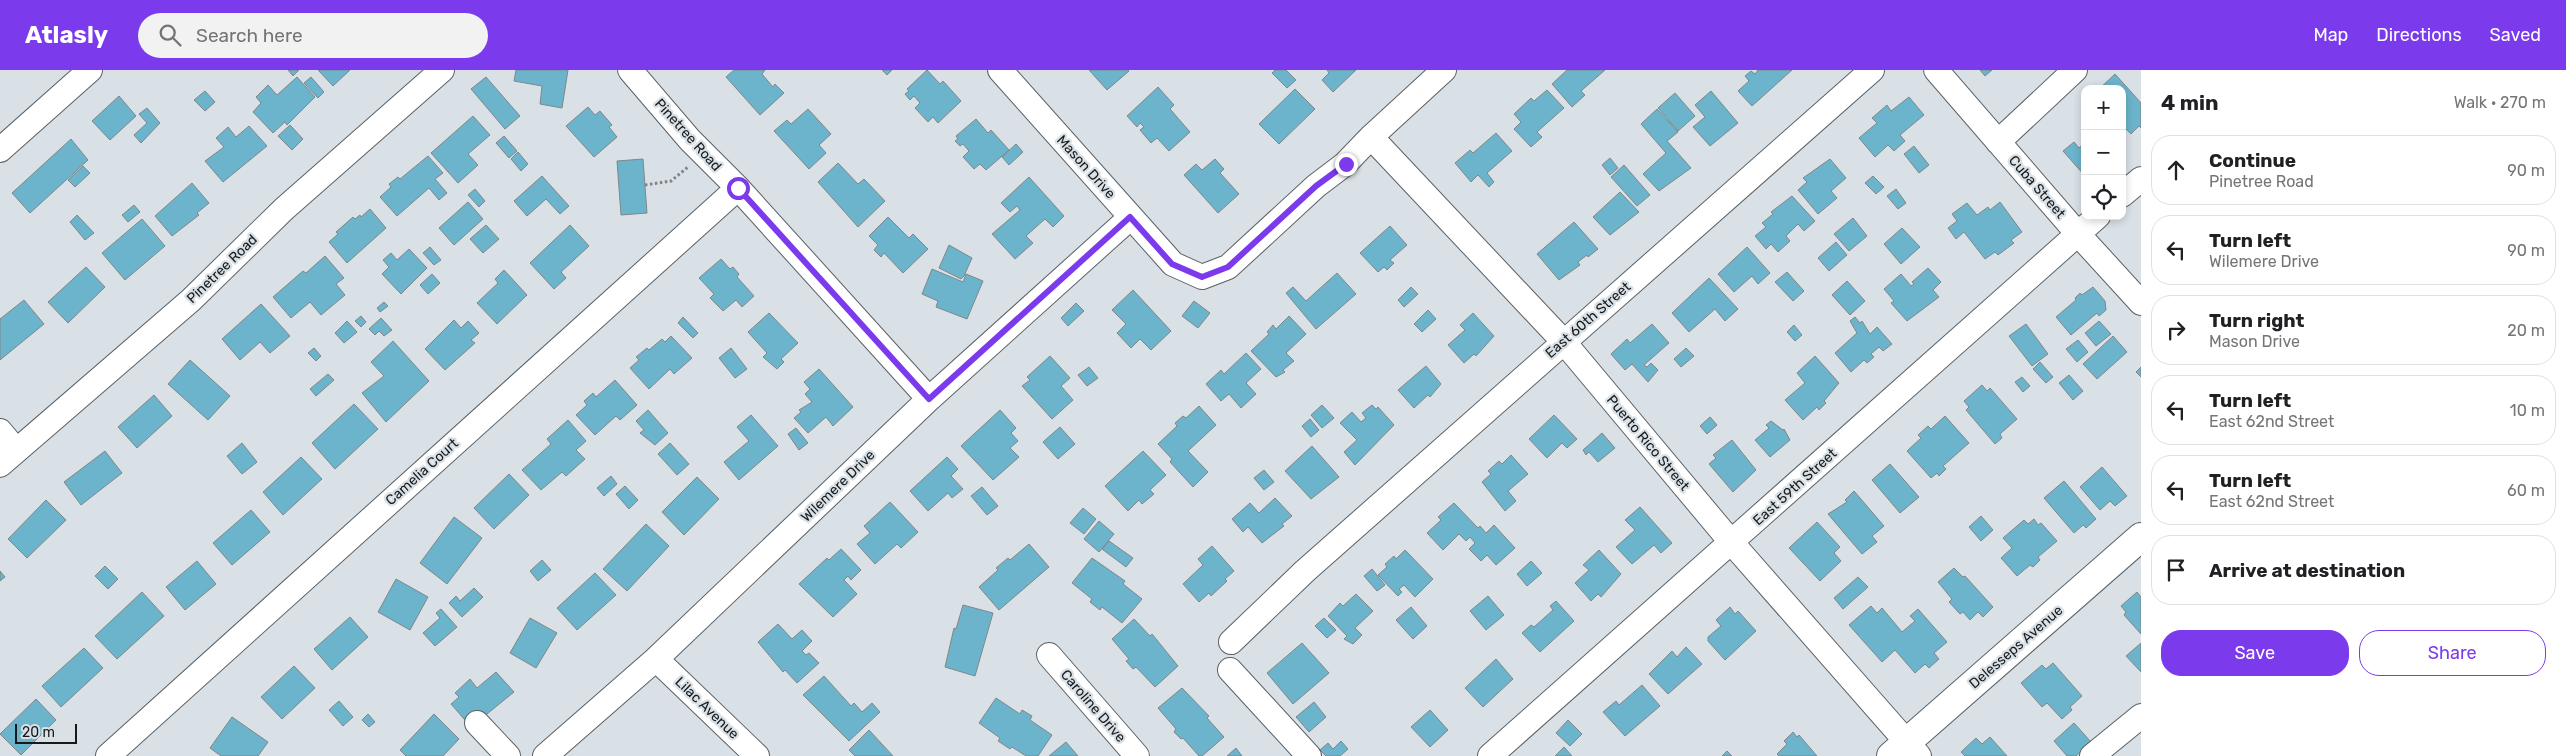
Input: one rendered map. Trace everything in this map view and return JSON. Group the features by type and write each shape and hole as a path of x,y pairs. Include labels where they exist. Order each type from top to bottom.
{"main road":[{"name":"Delesseps Avenue","path":"1905,752 2141,537"}],"street":[{"path":"0,150 90,70"},
{"name":"Pinetree Road","path":"8,457 191,300 284,209 442,70"},
{"name":"Pinetree Road","path":"630,70 704,154 738,188 929,399"},
{"name":"Mason Drive","path":"1001,70 1172,264 1202,277 1228,267 1316,186 1346,164 1370,137"},
{"path":"1370,137 1444,70"},
{"name":"East 60th Street","path":"1231,642 1305,571 1563,341 1872,70"},
{"name":"Cuba Street","path":"1936,70 2078,234 2141,303"},
{"path":"1998,142 2075,70"},
{"name":"Puerto Rico Street","path":"1370,137 1563,341 1905,752"},
{"path":"2126,191 2141,178"},
{"name":"Camelia Court","path":"108,756 738,188"},
{"name":"Wilemere Drive","path":"545,756 656,659 929,399 1130,217"},
{"name":"East 59th Street","path":"1490,756 2094,220"},
{"path":"0,431 8,457"},
{"name":"Caroline Drive","path":"1049,655 1137,756"},
{"name":"Lilac Avenue","path":"656,659 757,756"},
{"path":"1230,670 1309,756"},
{"path":"2092,756 2141,716"},
{"path":"476,723 508,756"}],"path":[{"path":"645,185 671,181 704,154"}],"building":[{"path":"288,70 299,70 293,76"},
{"path":"318,70 350,70 333,86"},
{"path":"516,70 568,70 562,108 540,104 542,86 514,81"},
{"path":"734,70 765,70 762,74 773,87 775,84 784,93 760,115 726,77"},
{"path":"882,70 892,70 887,75"},
{"path":"927,70 940,84 943,81 961,101 938,123 933,117 928,122 915,108 920,103 914,96 910,100 905,94 909,91 907,89"},
{"path":"1089,70 1128,70 1129,71 1107,90"},
{"path":"1275,70 1286,70 1296,80 1287,88 1272,73"},
{"path":"1327,70 1356,70 1333,92 1322,80 1329,73"},
{"path":"1567,70 1605,70 1581,91 1585,95 1572,107 1552,84"},
{"path":"1758,70 1792,70 1752,106 1738,91 1749,81 1745,76 1751,71 1755,74"},
{"path":"1980,70 1992,70 1985,76"},
{"path":"2115,74 2125,85 2103,85"},
{"path":"297,77 315,97 287,125 285,122 273,133 253,112 261,103 256,97 268,85 277,95"},
{"path":"311,77 324,92 318,98 304,83"},
{"path":"486,77 520,116 505,129 471,89"},
{"path":"2126,86 2141,103 2141,128 2139,126 2131,134 2126,129"},
{"path":"1158,87 1174,105 1170,109 1190,132 1169,151 1157,138 1151,143 1140,130 1144,127 1140,123 1137,127 1127,116"},
{"path":"1295,89 1315,109 1279,144 1259,124"},
{"path":"1547,90 1564,108 1537,132 1542,137 1531,147 1514,129 1521,122 1514,114 1531,98 1534,101"},
{"path":"205,91 215,102 205,111 194,100"},
{"path":"1711,91 1738,123 1710,146 1693,127 1705,117 1695,105"},
{"path":"1675,93 1695,116 1678,131 1658,108"},
{"path":"119,96 136,116 110,140 92,121"},
{"path":"1909,97 1924,115 1900,135 1905,141 1894,151 1888,145 1875,157 1859,138 1877,123 1872,118 1887,105 1891,111"},
{"path":"588,107 595,115 600,111 612,125 609,127 617,137 594,157 566,126"},
{"path":"147,108 160,123 141,143 134,135 147,123 139,114"},
{"path":"808,109 831,134 819,145 826,153 809,169 774,131 787,120 791,124"},
{"path":"1657,109 1678,132 1667,141 1691,168 1659,191 1643,174 1666,153 1641,124"},
{"path":"473,116 490,135 468,154 478,165 458,183 431,153"},
{"path":"976,119 988,133 991,130 1009,150 986,170 980,164 974,169 963,157 969,151 963,144 960,146 955,141 958,139 956,136"},
{"path":"290,125 303,139 292,150 278,136"},
{"path":"249,126 267,146 223,182 205,161 224,147 216,138 228,127 236,137"},
{"path":"1496,133 1512,151 1487,173 1494,182 1489,187 1478,175 1471,182 1455,163 1470,150 1473,153"},
{"path":"504,136 517,151 509,158 496,143"},
{"path":"71,139 88,160 30,213 12,193"},
{"path":"2074,142 2079,148 2081,146 2081,171 2063,151"},
{"path":"1016,144 1023,152 1009,165 1002,157"},
{"path":"1914,146 1929,165 1919,173 1904,154"},
{"path":"518,152 528,164 521,171 511,159"},
{"path":"428,156 443,173 435,179 447,193 439,200 429,188 397,216 380,197 391,187 389,184 398,177 400,179"},
{"path":"1610,158 1618,168 1610,175 1602,165"},
{"path":"643,159 647,213 621,215 617,161"},
{"path":"1215,159 1224,169 1220,173 1239,194 1218,213 1184,175 1196,164 1202,170"},
{"path":"1830,159 1846,178 1831,191 1837,198 1818,214 1798,190 1807,182 1803,178"},
{"path":"838,163 858,184 864,179 885,201 858,227 818,182"},
{"path":"1624,165 1650,195 1637,206 1611,177"},
{"path":"83,166 90,173 75,187 68,180"},
{"path":"542,176 569,206 560,214 546,199 527,216 514,201"},
{"path":"1873,176 1884,187 1876,194 1865,183"},
{"path":"1029,177 1064,216 1053,227 1045,219 1026,236 1033,243 1015,259 992,234 1020,210 1017,206 1010,212 1001,203"},
{"path":"192,183 209,203 197,213 199,215 172,236 155,216"},
{"path":"475,189 485,201 479,207 468,195"},
{"path":"1896,189 1906,203 1898,209 1887,196"},
{"path":"1620,192 1639,212 1610,235 1593,217"},
{"path":"1792,196 1815,221 1804,231 1798,224 1786,236 1790,241 1778,252 1771,244 1766,249 1755,236 1766,227 1762,223 1773,214 1771,212"},
{"path":"468,202 483,219 454,245 439,228"},
{"path":"2000,202 2022,232 2011,240 2014,243 1998,255 1995,252 1985,259 1964,232 1956,239 1948,228 1957,221 1952,214 1967,203 1977,215 1988,207 1990,210"},
{"path":"134,205 140,212 128,222 122,215"},
{"path":"370,209 386,228 347,263 329,242 338,234 336,232 353,217 355,219 360,215 361,217"},
{"path":"77,215 94,233 85,240 70,222"},
{"path":"888,217 909,238 913,234 928,249 903,273 884,253 881,257 874,250 878,245 869,236"},
{"path":"1853,218 1867,236 1849,251 1834,234"},
{"path":"142,219 165,246 125,280 102,253"},
{"path":"1574,222 1598,249 1578,262 1580,265 1559,280 1537,254"},
{"path":"486,225 499,239 483,253 470,239"},
{"path":"570,225 589,246 561,272 566,278 554,289 530,263"},
{"path":"1390,226 1407,245 1390,260 1394,263 1387,270 1384,267 1378,272 1360,253"},
{"path":"1902,228 1920,247 1901,264 1884,244"},
{"path":"1836,242 1847,255 1829,271 1818,258"},
{"path":"949,245 972,258 961,279 939,268"},
{"path":"430,247 441,260 434,265 423,253"},
{"path":"1747,247 1770,273 1758,284 1752,276 1734,292 1718,274"},
{"path":"409,249 427,268 401,294 382,274 389,267 383,260 391,253 397,260"},
{"path":"325,256 344,278 336,284 345,295 321,315 310,302 291,318 273,297 303,271 306,273"},
{"path":"721,259 730,269 733,267 739,274 737,277 754,296 742,307 736,300 723,311 710,298 714,294 699,278"},
{"path":"86,267 105,287 68,323 48,302"},
{"path":"1928,268 1941,282 1933,290 1939,297 1907,321 1891,303 1894,301 1884,289 1901,274 1911,286 1914,284 1912,282"},
{"path":"932,269 963,282 966,274 983,281 967,319 936,307 938,301 922,294"},
{"path":"504,270 527,295 497,324 477,303 498,283 495,279"},
{"path":"1787,272 1804,291 1793,301 1775,282"},
{"path":"1337,273 1356,294 1316,329 1286,293 1293,287 1306,301"},
{"path":"432,274 440,283 428,294 420,285"},
{"path":"1709,278 1738,309 1725,321 1715,309 1689,332 1672,313"},
{"path":"1847,281 1865,301 1850,315 1832,295"},
{"path":"1411,287 1418,294 1404,307 1398,300"},
{"path":"2093,287 2105,301 2106,310 2099,316 2097,313 2071,335 2056,317 2076,300 2075,298 2080,293 2082,295"},
{"path":"1133,290 1171,331 1151,350 1140,339 1131,348 1117,333 1126,324 1112,310"},
{"path":"24,300 44,324 0,360 0,319"},
{"path":"1194,301 1210,313 1198,328 1182,316"},
{"path":"384,302 388,306 380,312 377,308"},
{"path":"1076,303 1084,311 1068,326 1061,318"},
{"path":"261,304 290,336 270,353 260,342 240,360 222,339"},
{"path":"1428,310 1436,319 1422,332 1414,324"},
{"path":"769,313 798,343 781,359 784,362 777,369 763,357 767,353 748,332"},
{"path":"1473,313 1494,336 1476,356 1474,354 1464,363 1448,345 1465,330 1460,325"},
{"path":"361,316 366,322 361,327 355,321"},
{"path":"1289,316 1306,334 1286,353 1294,361 1283,370 1285,372 1276,377 1251,351 1269,334 1267,332 1273,325 1276,329"},
{"path":"683,317 698,333 693,338 678,323"},
{"path":"1855,317 1860,323 1862,321 1870,334 1877,327 1892,344 1883,351 1879,347 1871,354 1874,357 1867,363 1864,360 1851,372 1835,353 1857,333 1850,321"},
{"path":"381,318 392,330 384,336 379,331 375,335 369,329"},
{"path":"454,320 461,328 468,321 479,333 471,340 475,343 445,370 425,349"},
{"path":"347,321 357,332 344,343 335,333"},
{"path":"2099,321 2111,334 2096,346 2085,333"},
{"path":"1652,324 1669,343 1644,365 1647,367 1651,363 1658,370 1648,382 1632,364 1625,370 1611,354 1627,339 1630,343"},
{"path":"2026,324 2048,354 2032,366 2009,336"},
{"path":"1794,325 1802,335 1795,341 1787,332"},
{"path":"671,336 692,358 674,374 670,369 649,389 630,368 639,360 636,357 647,348 649,350 662,339 665,342"},
{"path":"2113,336 2127,352 2097,379 2083,364"},
{"path":"2078,340 2088,352 2077,362 2066,349"},
{"path":"393,341 429,381 386,422 362,393 384,376 371,362"},
{"path":"314,348 321,356 316,361 308,353"},
{"path":"731,348 747,369 735,378 719,358"},
{"path":"1686,348 1694,356 1681,367 1674,359"},
{"path":"1246,353 1261,369 1246,383 1256,394 1241,408 1229,394 1221,401 1206,384 1221,370 1224,374"},
{"path":"1050,356 1070,378 1061,386 1073,400 1052,419 1022,386 1030,380 1027,377"},
{"path":"1815,356 1839,383 1824,401 1826,403 1819,410 1817,407 1803,420 1785,400 1805,383 1797,373"},
{"path":"190,360 230,396 208,420 168,384"},
{"path":"2040,362 2053,377 2046,383 2033,369"},
{"path":"1426,366 1441,384 1430,397 1428,395 1414,408 1398,390"},
{"path":"1089,367 1098,378 1087,386 1078,375"},
{"path":"2141,367 2141,377 2136,372"},
{"path":"819,369 853,407 833,426 826,417 808,433 794,418 801,412 799,410 812,402 805,394 810,389 804,382"},
{"path":"328,374 334,380 316,396 310,389"},
{"path":"2069,375 2083,391 2073,400 2059,383"},
{"path":"2022,377 2030,386 2023,392 2015,382"},
{"path":"615,380 637,405 620,420 616,416 595,435 576,415 587,405 584,401 593,393 596,397"},
{"path":"1982,385 1987,391 1990,388 2017,419 2000,434 2002,438 1995,444 1966,410 1969,407 1964,401"},
{"path":"154,395 172,416 137,448 118,427"},
{"path":"354,404 378,429 335,469 312,443"},
{"path":"1322,405 1334,418 1322,428 1311,415"},
{"path":"1372,405 1376,409 1378,407 1394,425 1355,465 1344,452 1357,440 1340,423 1352,412 1361,422 1366,418 1362,413"},
{"path":"1199,406 1216,425 1188,451 1208,472 1193,487 1170,462 1172,459 1158,444 1177,426 1175,423 1183,416 1186,418"},
{"path":"648,410 668,433 655,445 640,433 644,430 636,421"},
{"path":"1000,410 1016,428 1011,433 1018,441 1010,448 1019,457 993,480 961,446"},
{"path":"751,415 778,446 739,480 724,462 749,441 737,427"},
{"path":"1554,415 1577,439 1567,448 1562,443 1547,458 1529,439"},
{"path":"1945,416 1969,443 1943,466 1946,469 1939,476 1937,473 1931,478 1907,451 1921,438 1918,435 1928,426 1931,429"},
{"path":"1710,417 1717,425 1707,434 1700,426"},
{"path":"1310,419 1319,430 1311,437 1302,426"},
{"path":"568,420 586,441 576,450 585,459 566,476 562,472 541,490 522,470 551,444 547,439"},
{"path":"1771,421 1784,429 1790,440 1770,457 1755,440 1769,428 1766,425"},
{"path":"1060,427 1075,444 1058,459 1043,442"},
{"path":"796,428 808,443 799,450 788,434"},
{"path":"1602,433 1615,448 1598,462 1589,452 1586,455 1583,450"},
{"path":"1732,440 1756,470 1733,492 1709,464 1716,458 1713,455"},
{"path":"242,443 257,462 242,474 227,456"},
{"path":"670,443 689,464 677,475 658,454"},
{"path":"1312,446 1339,477 1311,499 1285,471"},
{"path":"105,451 122,473 81,505 64,482"},
{"path":"1143,451 1166,475 1150,490 1154,494 1142,504 1139,500 1128,511 1105,486"},
{"path":"1511,455 1528,474 1508,491 1516,501 1505,511 1482,482 1491,474 1488,471 1499,461 1502,464"},
{"path":"301,457 322,479 283,515 263,492"},
{"path":"947,457 958,469 951,476 963,489 952,498 948,493 928,511 910,491"},
{"path":"1890,464 1919,497 1900,513 1872,480"},
{"path":"2102,467 2127,496 2115,506 2110,501 2100,510 2080,487"},
{"path":"1264,470 1274,482 1264,490 1254,478"},
{"path":"509,474 529,495 494,529 474,508"},
{"path":"611,476 617,484 604,496 597,488"},
{"path":"697,477 719,499 684,535 662,512"},
{"path":"2064,481 2096,519 2086,528 2083,525 2074,533 2044,498"},
{"path":"625,486 638,500 629,509 616,494"},
{"path":"982,487 998,506 987,515 971,496"},
{"path":"1854,491 1884,526 1872,536 1877,542 1862,554 1828,514 1847,502 1845,500"},
{"path":"1275,498 1292,516 1282,524 1284,526 1262,543 1248,527 1243,532 1232,519 1250,503 1259,513"},
{"path":"46,500 66,520 27,558 8,539"},
{"path":"890,502 918,532 901,548 897,544 875,564 857,544 870,533 864,526"},
{"path":"1454,503 1478,528 1480,526 1486,533 1494,525 1515,548 1496,565 1487,555 1481,561 1469,549 1475,543 1470,537 1466,541 1459,534 1443,550 1427,533 1441,520 1438,517"},
{"path":"1640,507 1672,543 1661,553 1654,545 1632,564 1616,547 1635,530 1625,520"},
{"path":"1083,508 1096,519 1084,534 1070,523"},
{"path":"251,510 270,532 232,565 213,543"},
{"path":"1981,516 1993,530 1981,541 1969,527"},
{"path":"454,517 482,538 447,584 420,563"},
{"path":"2034,519 2038,525 2041,523 2057,541 2038,557 2040,560 2033,567 2030,565 2017,576 2001,558 2012,548 2003,538 2024,520 2028,524"},
{"path":"1099,521 1114,534 1099,552 1084,539"},
{"path":"1817,522 1840,547 1834,553 1841,561 1820,581 1789,548"},
{"path":"646,524 669,546 627,591 603,569"},
{"path":"1109,541 1133,558 1126,567 1102,549"},
{"path":"1029,544 1049,567 999,610 979,587 998,570 996,568 1008,558 1010,560"},
{"path":"1212,546 1234,571 1225,579 1227,581 1211,596 1209,593 1199,602 1183,584 1203,565 1198,559"},
{"path":"841,549 861,570 851,580 848,576 844,580 857,594 833,617 799,584 827,558 829,560"},
{"path":"1405,550 1433,579 1415,597 1404,585 1399,589 1402,592 1398,596 1378,575 1387,567 1385,564 1394,556 1396,559"},
{"path":"1599,550 1621,574 1601,597 1598,594 1591,601 1575,583 1589,570 1583,565"},
{"path":"1092,558 1125,581 1123,584 1142,599 1122,623 1102,607 1100,610 1090,602 1092,599 1072,583"},
{"path":"542,560 551,570 538,581 530,571"},
{"path":"197,561 216,584 185,610 166,587"},
{"path":"1531,561 1542,573 1527,586 1517,574"},
{"path":"105,566 118,579 108,589 95,576"},
{"path":"1954,568 1963,577 1965,576 1993,607 1983,617 1978,612 1970,620 1963,612 1960,614 1949,602 1952,599 1938,582"},
{"path":"1372,569 1385,585 1377,591 1364,576"},
{"path":"0,571 5,577 0,581"},
{"path":"595,573 616,595 577,630 557,608"},
{"path":"1858,577 1868,587 1843,609 1834,598"},
{"path":"396,579 428,597 410,630 378,612"},
{"path":"474,588 483,597 462,617 449,603 456,596 460,601"},
{"path":"142,592 164,616 117,659 95,636"},
{"path":"2137,592 2141,597 2141,634 2124,615 2126,612 2121,606"},
{"path":"1356,594 1373,611 1355,628 1362,635 1353,644 1344,639 1347,636 1328,616 1340,603 1343,606"},
{"path":"1488,596 1504,615 1486,630 1470,611"},
{"path":"1556,601 1574,621 1540,652 1522,633 1531,625 1534,627 1553,610 1550,606"},
{"path":"963,605 993,613 975,676 945,667 954,628 956,629"},
{"path":"1871,606 1877,613 1882,608 1902,632 1915,621 1910,616 1918,609 1947,642 1934,653 1939,659 1929,668 1925,664 1915,673 1895,650 1882,662 1849,625"},
{"path":"1411,607 1427,626 1413,639 1396,620"},
{"path":"1730,607 1735,614 1738,611 1756,631 1725,660 1708,641 1708,637 1721,626 1716,620"},
{"path":"441,609 457,627 435,646 423,633 440,618 436,613"},
{"path":"350,617 368,637 332,670 314,649"},
{"path":"530,618 557,633 536,668 510,653"},
{"path":"1324,618 1336,630 1327,638 1315,626"},
{"path":"1134,619 1150,636 1152,634 1178,666 1155,687 1136,667 1133,669 1126,661 1129,659 1112,639"},
{"path":"778,624 792,639 802,630 812,641 802,651 806,655 809,653 819,663 797,683 785,670 783,672 758,642"},
{"path":"1302,643 1329,673 1293,704 1267,673"},
{"path":"2141,643 2141,672 2126,656"},
{"path":"1686,647 1702,664 1668,694 1649,674 1672,651 1677,657"},
{"path":"84,648 103,668 61,707 42,686"},
{"path":"1496,659 1513,679 1483,707 1465,688"},
{"path":"2053,663 2082,696 2070,707 2072,710 2062,719 2047,703 2042,707 2021,683 2042,665 2046,669"},
{"path":"294,666 315,688 282,719 261,697"},
{"path":"496,672 514,692 471,727 451,704 459,697 455,693 470,679 477,688"},
{"path":"824,676 851,706 854,703 862,712 872,703 880,712 849,741 803,695"},
{"path":"1642,685 1660,706 1625,736 1603,712 1616,701 1619,705"},
{"path":"1182,688 1209,716 1207,718 1224,737 1202,756 1199,756 1183,738 1181,739 1174,732 1176,729 1158,708"},
{"path":"996,698 1020,714 1022,710 1032,716 1030,720 1052,735 1038,756 1026,756 1012,747 1010,749 998,741 1000,738 979,723"},
{"path":"36,699 56,720 21,755 0,734"},
{"path":"339,701 353,717 343,726 329,710"},
{"path":"1314,702 1326,717 1309,732 1296,717"},
{"path":"1430,710 1448,730 1430,747 1411,727"},
{"path":"368,714 375,722 369,727 362,720"},
{"path":"434,714 459,739 443,756 406,756 400,750"},
{"path":"232,717 268,742 258,756 221,756 210,748"},
{"path":"1568,720 1582,734 1570,746 1556,733"},
{"path":"2074,723 2091,742 2076,756 2067,756 2054,741"},
{"path":"869,730 893,756 855,756 849,750"},
{"path":"1793,732 1797,737 1799,735 1817,756 1779,756 1777,754 1787,744 1784,741"},
{"path":"1990,737 2007,756 1965,756 1961,752 1976,738 1982,744"},
{"path":"1341,741 1348,749 1340,756 1326,756 1320,750 1328,743 1333,749"},
{"path":"1066,742 1078,756 1049,756"},
{"path":"1564,747 1572,756 1555,756"},
{"path":"1236,748 1242,756 1227,756"},
{"path":"1727,751 1732,756 1722,756"}],"route":[{"path":"738,188 929,399 1130,217 1172,264 1202,277 1228,267 1316,186 1346,164"}]}
